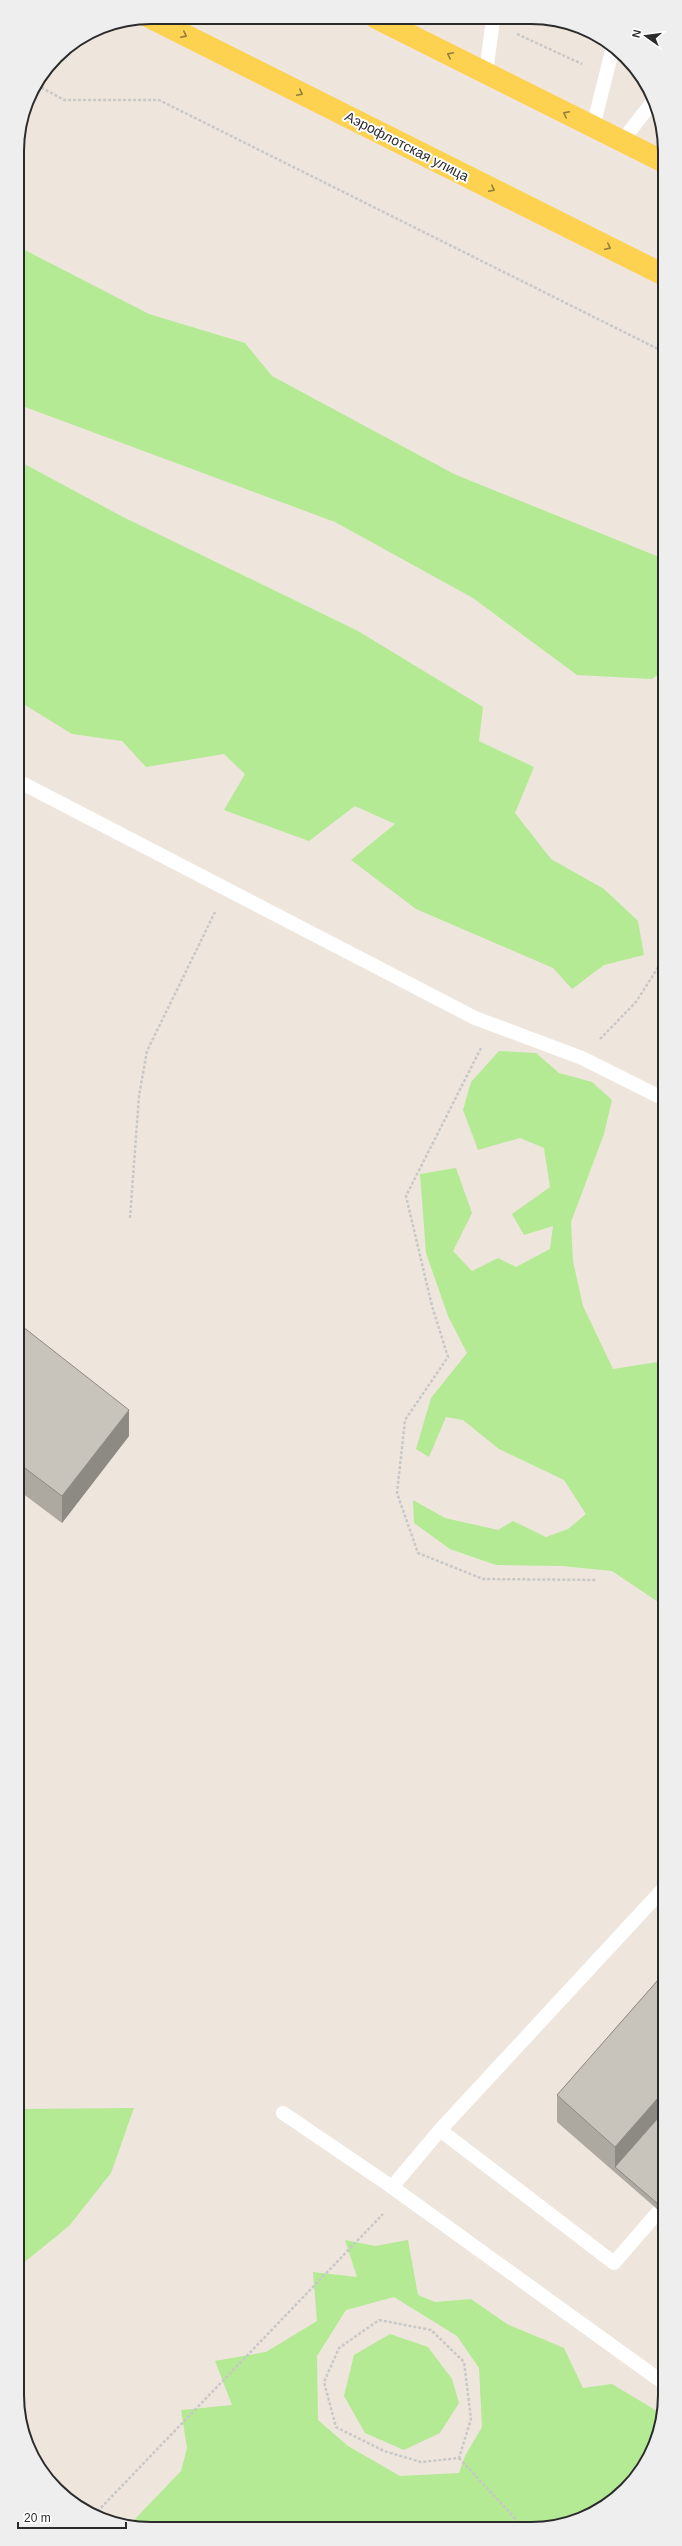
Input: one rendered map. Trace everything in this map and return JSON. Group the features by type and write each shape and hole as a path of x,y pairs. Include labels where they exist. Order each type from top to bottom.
{"main road":[{"name":"Аэрофлотская улица","path":"163,24 658,272"},
{"path":"388,24 658,159"}],"lane":[{"path":"486,73 492,24"},
{"path":"593,127 612,53"},
{"path":"622,142 649,106"},
{"path":"24,784 227,888 475,1018 582,1058 658,1096"},
{"path":"397,2190 440,2130 658,1894"},
{"path":"283,2113 397,2190 658,2379"},
{"path":"440,2130 614,2263 658,2212"}],"path":[{"path":"498,24 607,75"},
{"path":"41,87 64,100 159,100 658,349"},
{"path":"130,1218 139,1096 147,1051 227,888"},
{"path":"582,1058 636,1002 658,967"},
{"path":"493,1025 406,1196 432,1306 448,1357 405,1420 397,1492 418,1553 483,1579 597,1580"},
{"path":"98,2510 397,2190"},
{"path":"379,2320 431,2330 464,2362 471,2419 459,2458 421,2462 384,2451 336,2427 324,2382 339,2348 379,2320"},
{"path":"459,2458 518,2522"}],"green space":[{"path":"24,250 149,314 245,343 272,376 454,474 658,557 658,674 652,679 577,675 473,598 335,522 24,407"},
{"path":"24,464 123,517 358,631 483,707 479,741 534,767 515,813 551,859 604,889 638,921 644,955 604,965 572,989 553,968 416,909 351,860 395,824 355,806 309,841 224,810 245,774 224,754 146,767 122,741 72,734 24,704"},
{"path":"499,1051 536,1053 559,1073 592,1082 612,1100 604,1134 571,1222 573,1261 583,1306 613,1369 658,1362 658,1602 612,1571 562,1566 496,1565 450,1549 414,1523 413,1500 445,1518 498,1530 513,1521 546,1537 568,1529 586,1514 564,1480 499,1449 463,1420 446,1417 429,1457 416,1449 431,1398 467,1353 448,1316 426,1253 420,1174 456,1168 472,1213 453,1251 472,1271 498,1258 516,1267 550,1249 553,1226 524,1235 512,1214 550,1187 544,1148 520,1138 478,1150 463,1110 471,1082"},
{"path":"134,2108 111,2173 69,2226 24,2263 24,2109"},
{"path":"345,2240 375,2246 408,2240 418,2295 435,2302 471,2299 507,2324 564,2348 583,2388 612,2384 657,2411 654,2428 637,2466 621,2485 602,2501 572,2515 548,2521 151,2522 132,2521 181,2471 187,2448 181,2410 232,2405 215,2361 266,2352 317,2321 313,2272 357,2277","holes":["394,2297 457,2336 479,2368 482,2427 465,2456 459,2473 400,2476 348,2446 318,2420 317,2356 346,2310"]},
{"path":"390,2334 428,2347 452,2379 459,2403 440,2433 404,2450 365,2433 344,2396 354,2355"}],"building":[{"path":"24,1328 129,1410 62,1496 24,1468"},
{"path":"658,1980 658,2098 615,2147 557,2095"},
{"path":"658,2118 658,2204 615,2167"}]}
